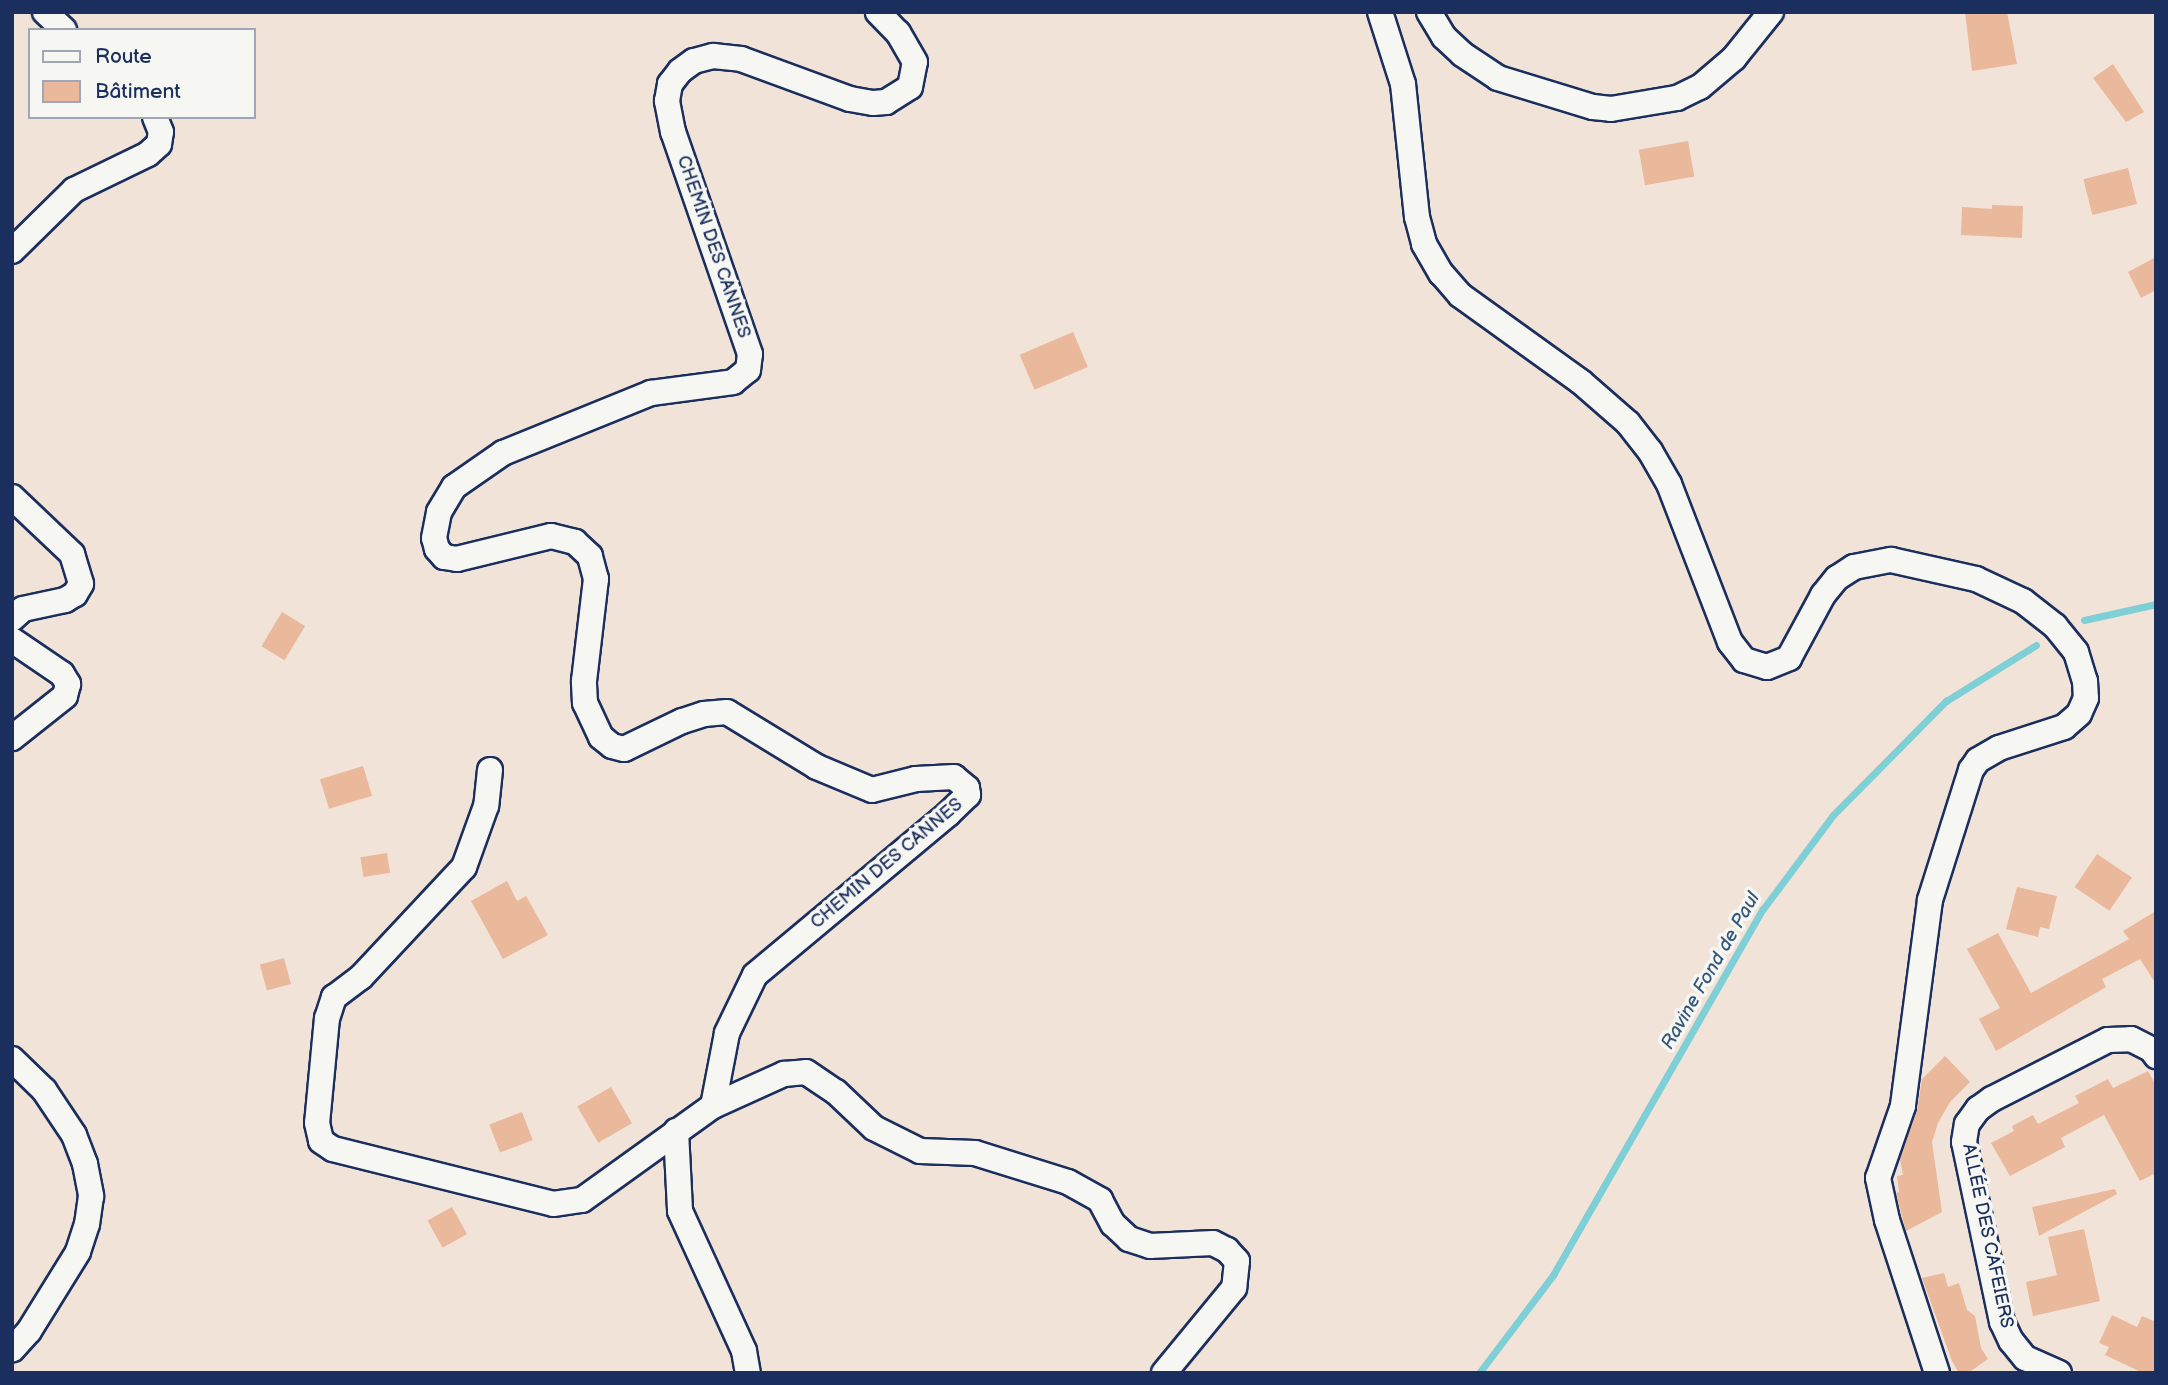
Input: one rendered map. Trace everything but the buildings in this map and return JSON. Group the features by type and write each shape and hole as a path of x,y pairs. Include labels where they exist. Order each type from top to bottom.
{"street":[{"path":"45,12 62,28"},
{"name":"CHEMIN DES CANNES","path":"713,1106 727,1033 755,975 948,814 968,795 967,788 954,777 916,779 872,790 817,767 727,712 704,713 682,720 624,749 612,746 601,737 585,703 584,681 596,579 590,555 575,542 551,536 457,559 444,557 437,549 434,538 439,512 454,487 503,453 651,394 733,382 748,370 750,354 673,132 667,101 670,84 694,61 713,56 741,59 850,99 886,102 910,87 915,62 898,33 878,12"},
{"path":"1380,12 1403,84 1417,217 1424,244 1441,273 1460,295 1581,382 1628,423 1650,451 1669,484 1730,642 1744,660 1767,667 1789,658 1823,595 1837,578 1854,567 1891,560 1976,579 2023,601 2056,626 2076,652 2085,681 2086,698 2079,714 2064,727 1999,748 1978,760 1966,783 1930,900 1902,1106 1878,1178 1887,1220 1937,1373"},
{"path":"1429,12 1444,37 1462,54 1498,78 1593,107 1611,109 1677,99 1700,86 1734,58 1771,12"},
{"path":"12,251 74,190 159,144 162,132 156,119"},
{"path":"12,496 72,554 80,572 81,584 75,594 65,600 23,609 12,619"},
{"path":"12,640 62,674 68,684 65,696 12,738"},
{"path":"490,770 486,806 464,867 361,977 334,997 327,1018 317,1123 321,1141 333,1149 554,1204 582,1200 713,1106 784,1074 806,1072 836,1091 873,1128 920,1151 975,1153 1068,1182 1100,1200 1113,1224 1129,1239 1140,1243 1150,1246 1191,1246 1213,1242 1227,1250 1237,1261 1234,1288 1164,1373"},
{"name":"ALLÉE DES CAFEIERS","path":"2059,1373 2025,1358 2011,1341 2002,1322 1966,1151 1967,1124 1978,1109 1992,1099 2108,1040 2131,1039 2151,1049 2156,1056"},
{"path":"12,1059 44,1090 74,1135 85,1164 91,1196 87,1224 78,1252 29,1331 12,1350"},
{"path":"676,1132 680,1211 744,1351 748,1373"}],"waterway":[{"name":"Ravine Fond de Paul","path":"2084,620 2156,604"},
{"name":"Ravine Fond de Paul","path":"1479,1373 1553,1275 1763,909 1833,815 1946,701 2036,645"}]}
